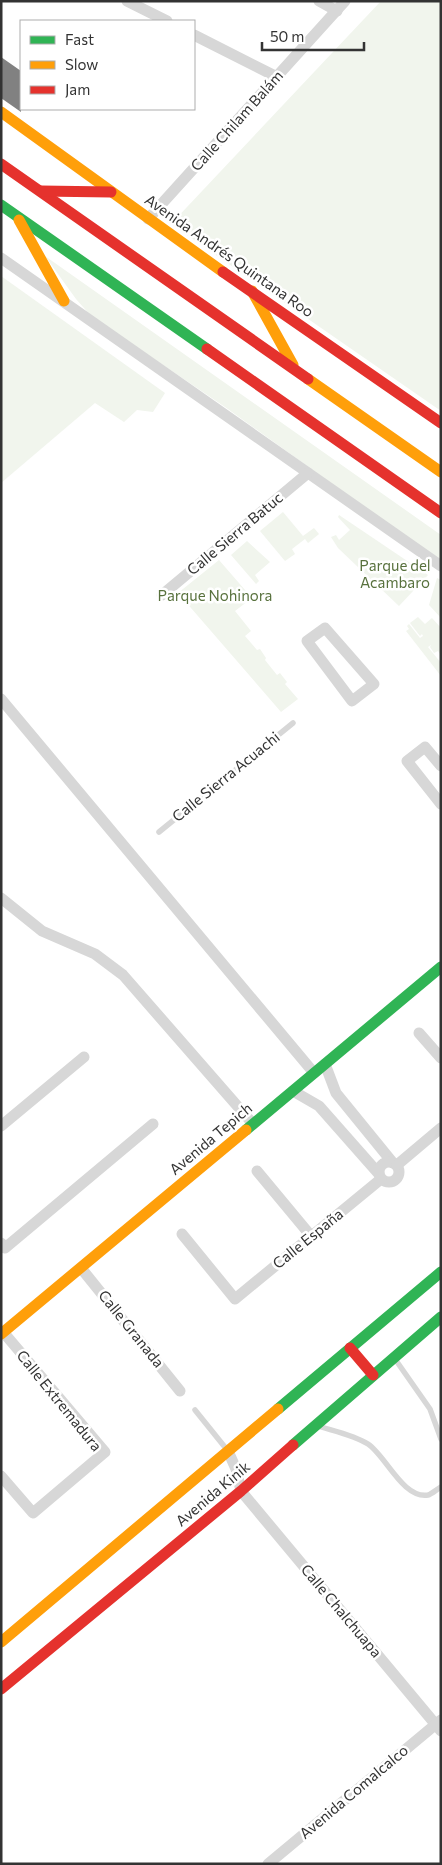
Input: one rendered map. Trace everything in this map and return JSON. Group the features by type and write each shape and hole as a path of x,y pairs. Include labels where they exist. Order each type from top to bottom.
{"main road":[{"name":"Avenida Andrés Quintana Roo","path":"1,112 148,219 435,413 441,423"},
{"path":"1,164 441,472"},
{"path":"41,191 112,192"},
{"path":"1,205 441,513"},
{"path":"16,215 64,302"},
{"path":"252,291 296,370"},
{"name":"Avenida Tepich","path":"2,1332 441,967"},
{"name":"Avenida Kinik","path":"1,1642 441,1272"},
{"name":"Avenida Kinik","path":"1,1689 241,1491 441,1317"},
{"path":"350,1348 373,1375"}],"street":[{"path":"127,1 165,20"},
{"path":"319,1 337,11"},
{"name":"Calle Chilam Balám","path":"148,219 345,1"},
{"path":"195,35 277,76"},
{"path":"1,258 441,566"},
{"name":"Calle Sierra Batuc","path":"162,595 308,473"},
{"path":"326,628 374,684 352,701 307,642 326,628"},
{"path":"1,699 314,1073"},
{"path":"441,766 425,747 407,761 441,804"},
{"path":"1,898 42,931 95,954 124,975 253,1124"},
{"path":"419,1033 441,1058"},
{"path":"1,1126 84,1056"},
{"path":"325,1064 336,1093 395,1164"},
{"path":"293,1091 319,1106 380,1177"},
{"path":"1,1243 6,1248 153,1124"},
{"name":"Calle España","path":"395,1164 441,1128"},
{"path":"367,1162 384,1150"},
{"name":"Calle España","path":"390,1162 395,1164 399,1172 397,1178 388,1182 380,1177 379,1170 382,1164 390,1162"},
{"path":"257,1171 311,1236"},
{"name":"Calle España","path":"182,1234 235,1299 380,1177"},
{"name":"Calle Granada","path":"81,1268 180,1391"},
{"name":"Calle Extremadura","path":"1,1476 32,1513 105,1452 2,1332"},
{"path":"228,1450 236,1469 241,1491"},
{"name":"Calle Chalchuapa","path":"241,1491 439,1725"},
{"name":"Avenida Comalcalco","path":"268,1864 439,1725"}],"lane":[{"name":"Calle Sierra Acuachi","path":"159,832 293,723"},
{"path":"393,1358 430,1409 441,1439"},
{"path":"195,1410 228,1450"},
{"path":"316,1425 369,1444 401,1482 415,1494 429,1495 441,1487"}],"green space":[{"path":"381,1 441,1 441,411 171,224"},
{"path":"45,256 441,535 441,562 225,407 91,316 76,299"},
{"path":"1,276 165,393 153,412 137,410 124,422 95,403 1,483"},
{"path":"283,512 303,536 314,528 319,534 308,543 305,539 292,549 295,554 285,561 260,531"},
{"name":"Parque del Acambaro","path":"339,515 428,575 399,606 338,548 331,537 336,535 339,540 350,530 338,517"},
{"path":"247,541 270,562 255,575 259,581 256,584 231,555"},
{"name":"Parque Nohinora","path":"219,560 252,598 235,611 251,631 245,636 257,650 260,649 266,658 265,660 277,675 280,673 287,682 285,684 298,699 281,712 178,593"},
{"path":"437,578 441,580 441,618 429,605"},
{"path":"418,617 425,624 432,618 441,628 441,655 438,651 434,653 430,647 431,645 428,647 441,663 441,676 406,631 409,629 407,626 409,624 420,638 423,636 422,634 420,636 410,623"}],"building":[{"path":"1,57 20,70 21,112 1,98"}],"traffic: fast":[{"path":"1,205 207,349"},
{"path":"246,1130 441,967"},
{"path":"278,1409 441,1272"},
{"path":"293,1445 441,1317"}],"traffic: slow":[{"path":"1,112 223,272"},
{"path":"19,220 64,301"},
{"path":"252,291 293,365"},
{"path":"308,379 441,472"},
{"path":"1,1334 246,1130"},
{"path":"1,1642 278,1409"}],"traffic: jam":[{"path":"1,164 308,379"},
{"path":"41,191 111,192"},
{"path":"223,272 441,423"},
{"path":"207,349 441,513"},
{"path":"350,1348 373,1375"},
{"path":"1,1689 241,1491 293,1445"}]}
